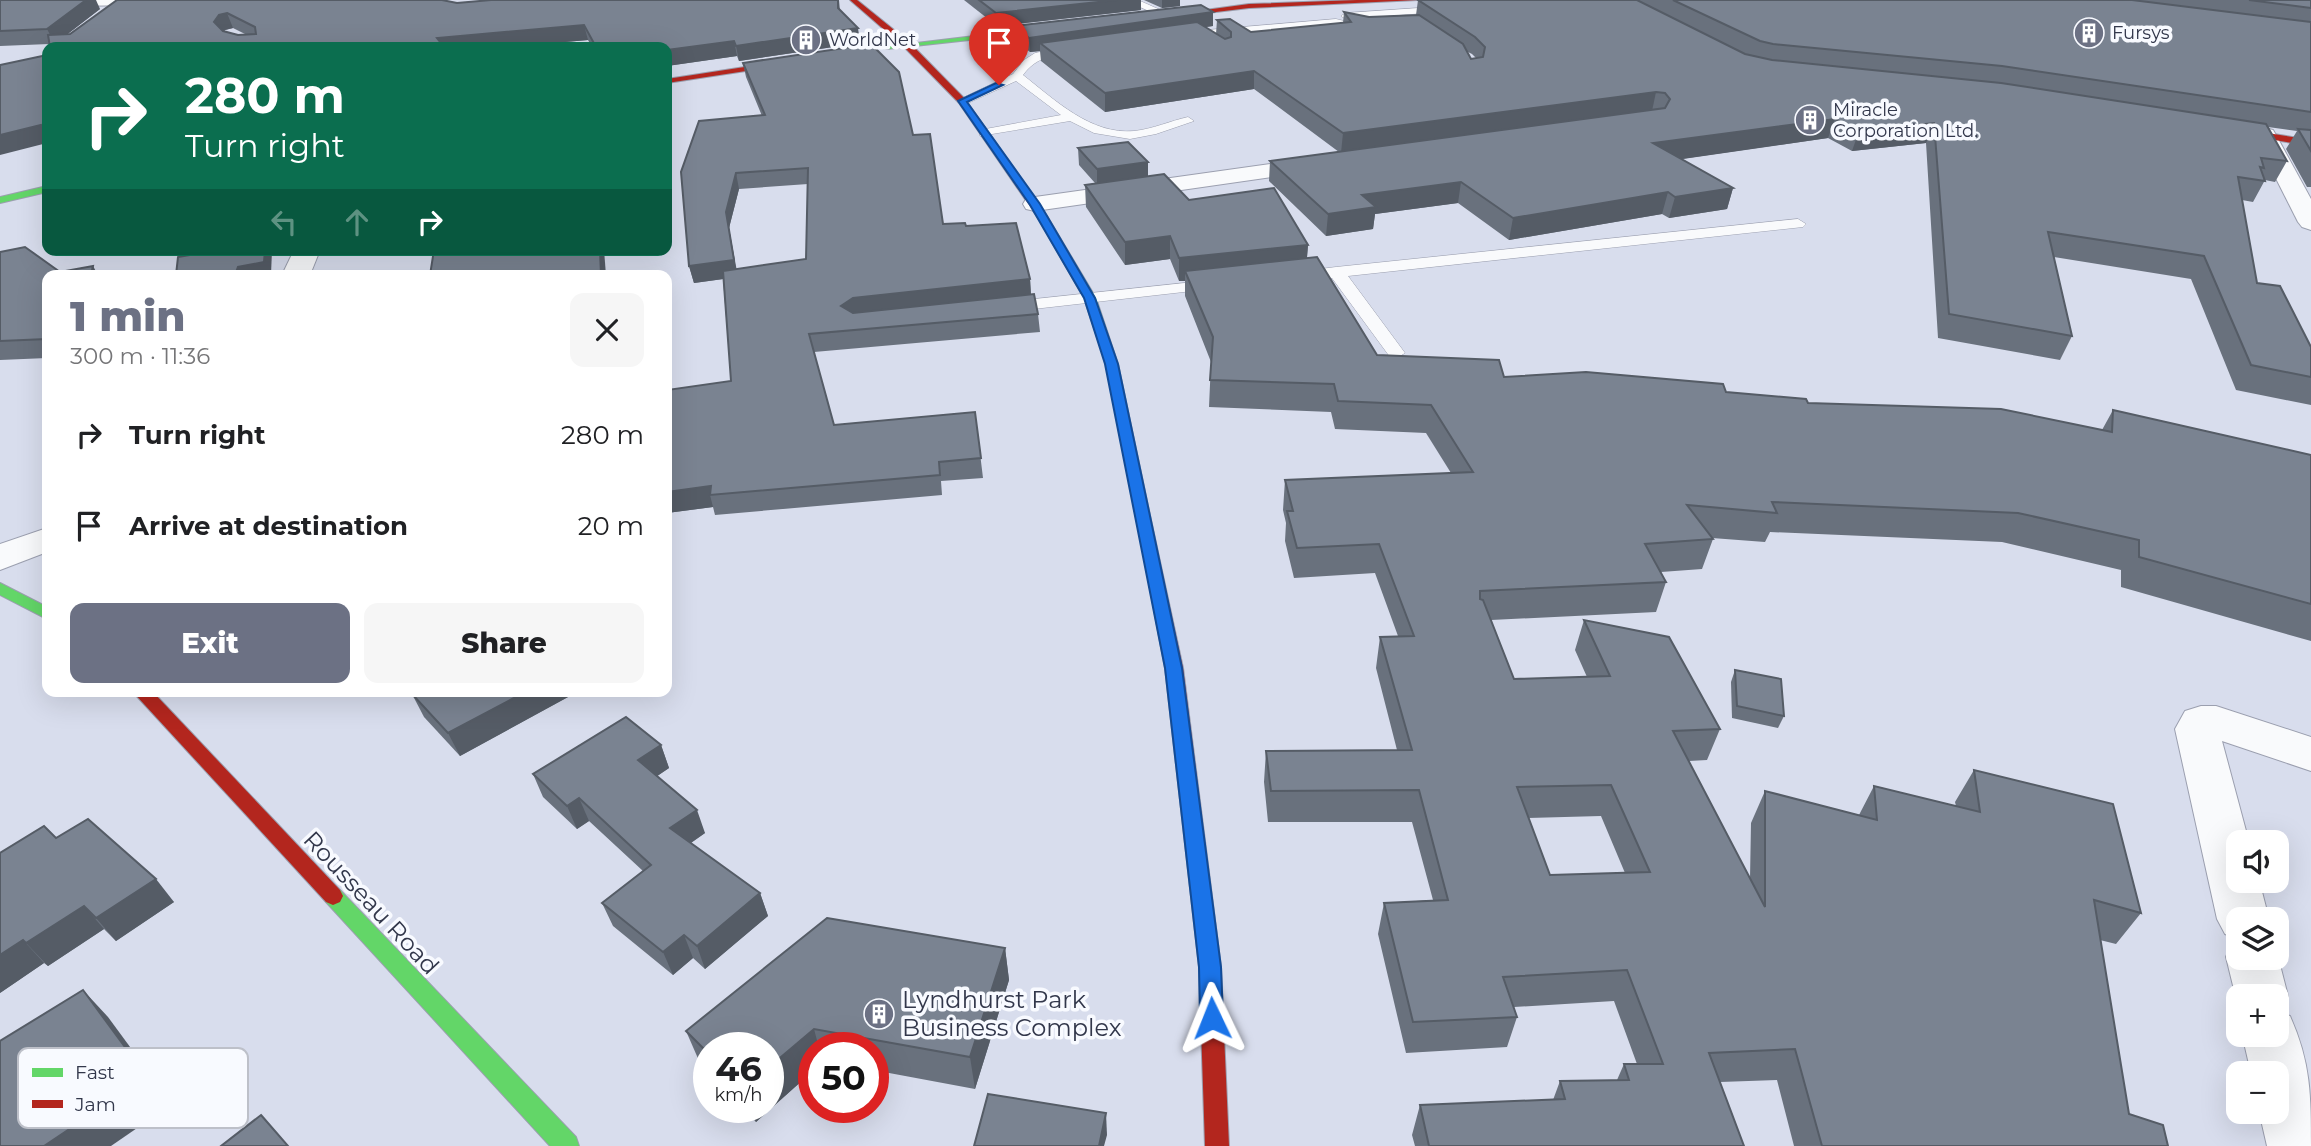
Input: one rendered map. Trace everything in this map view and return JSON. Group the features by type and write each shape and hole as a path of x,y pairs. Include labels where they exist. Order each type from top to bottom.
{"main road":[{"path":"853,0 906,44 962,101 985,132 1035,204 1090,298 1112,364 1174,668 1210,967 1217,1146"},
{"path":"1127,20 1169,16 1243,3 1415,0"},
{"path":"866,50 1086,25"},
{"path":"672,80 813,58"},
{"path":"2210,127 2311,143"},
{"path":"0,200 42,190"},
{"path":"0,588 42,611"},
{"name":"Rousseau Road","path":"147,697 568,1146"}],"street":[{"path":"0,2 131,1"},
{"path":"104,17 131,1"},
{"path":"2264,135 2311,222"},
{"path":"1035,204 1349,161"},
{"path":"0,558 42,541"},
{"path":"2240,907 2197,729 2201,722 2216,722 2311,754"},
{"path":"2273,1047 2297,1146"}],"lane":[{"path":"1129,0 1169,16"},
{"path":"1336,22 1342,16 1355,14 1462,9"},
{"path":"1400,12 1421,26"},
{"path":"1172,36 1336,22 1350,27 1383,28"},
{"path":"1199,33 1216,45"},
{"path":"962,101 1017,76 1027,60 1035,56 1078,48"},
{"path":"1017,76 1072,117 1111,133 1130,135 1188,121"},
{"path":"985,132 1072,117"},
{"path":"1281,278 1798,224"},
{"path":"1336,272 1396,353"},
{"path":"994,308 1226,284"}],"building":[{"path":"0,0 86,0 47,29 0,31"},
{"path":"117,0 442,0 457,3 491,0 838,0 838,8 858,28 736,46 734,41 672,49 672,42 593,42 584,25 437,38 440,42 49,42 48,35 70,34","holes":["227,13 255,27 256,34 238,35 223,31 214,22 219,15"]},
{"path":"979,0 1117,0 996,13"},
{"path":"1418,0 1637,0 1745,54 1772,60 2001,83 2266,124 2287,161 2261,158 2264,168 2260,167 2265,181 2238,177 2257,283 2280,286 2311,347 2311,377 2251,365 2204,256 2048,232 2072,336 1949,314 1934,123 1859,131 1835,119 1653,143 1733,188 1675,197 1668,192 1513,218 1461,182 1362,195 1376,207 1328,214 1270,161 1665,108 1670,99 1665,93 1656,92 1343,133 1254,71 1105,93 1040,43 1197,22 1225,39 1231,37 1231,32 1217,20 1230,19 1251,32 1351,22 1344,12 1369,17 1419,15 1463,44 1471,59 1483,57 1485,47 1475,37"},
{"path":"1673,0 2132,0 2311,22 2311,112 2002,66 1773,44 1760,41"},
{"path":"2249,0 2311,0 2311,8"},
{"path":"1201,5 1213,12 1029,38 1014,26"},
{"path":"871,44 899,72 913,135 930,134 943,224 965,223 966,226 1016,223 1030,279 853,298 841,306 853,313 1034,294 1038,314 809,334 834,425 975,412 981,458 939,462 940,475 710,495 711,486 672,491 672,389 731,381 723,271 806,259 808,168 736,173 726,212 734,260 689,266 681,172 699,121 765,115 743,63"},
{"path":"42,56 42,127 41,125 0,135 0,65"},
{"path":"2298,129 2311,130 2311,151"},
{"path":"1128,142 1148,162 1097,169 1078,148"},
{"path":"1164,174 1189,200 1274,188 1308,245 1179,258 1170,236 1125,242 1085,185"},
{"path":"25,247 57,270 42,270 42,339 0,341 0,252"},
{"path":"264,256 264,262 238,267 237,270 177,270 178,257"},
{"path":"433,256 600,256 601,270 431,270"},
{"path":"1317,257 1377,355 1499,360 1504,377 1586,372 1723,384 1726,392 1806,399 1808,403 2001,409 2112,432 2113,410 2311,455 2311,604 2139,557 2139,540 2018,513 1772,502 1777,513 1687,505 1713,539 1645,544 1666,582 1480,591 1480,599 1483,600 1514,679 1610,676 1584,620 1669,637 1720,729 1673,731 1765,907 1765,791 1877,820 1874,786 1980,812 1974,770 2113,804 2141,913 2094,900 2129,1114 2163,1125 2168,1146 1822,1146 1795,1049 1709,1053 1744,1146 1429,1146 1420,1105 1565,1099 1560,1081 1629,1080 1624,1064 1663,1064 1627,970 1503,977 1517,1017 1413,1022 1384,903 1448,900 1419,790 1271,791 1266,751 1412,750 1380,637 1414,636 1379,544 1297,548 1287,511 1293,511 1285,480 1473,472 1431,405 1338,401 1334,384 1210,380 1213,337 1185,271","holes":["1611,785 1650,872 1550,875 1517,787"]},
{"path":"93,266 92,270 71,270"},
{"path":"1735,670 1781,679 1784,716 1737,706"},
{"path":"415,697 516,697 448,733"},
{"path":"626,717 661,745 638,760 697,810 670,828 760,893 697,946 684,935 663,952 602,903 651,865 579,798 567,806 533,774"},
{"path":"88,819 156,879 96,918 84,906 26,943 23,940 0,955 0,853 44,826 56,838"},
{"name":"Lyndhurst Park Business Complex","path":"827,918 1005,948 970,1057 889,1042 889,1032 831,1032 814,1029 810,1032 798,1032 798,1043 784,1054 784,1032 693,1032 693,1038 686,1031"},
{"path":"83,990 126,1048 18,1048 18,1128 71,1128 44,1146 0,1146 0,1041"},
{"path":"988,1094 1106,1113 1099,1146 974,1146"},
{"path":"261,1115 288,1146 221,1146 248,1128"}],"traffic: fast":[{"path":"887,47 1067,27"},
{"path":"0,200 42,190"},
{"path":"1042,216 1090,298 1112,364 1144,520"},
{"path":"0,588 42,611"},
{"path":"333,896 567,1146"}],"traffic: jam":[{"path":"853,0 906,44 962,101 1042,216"},
{"path":"1158,17 1249,6 1415,0"},
{"path":"672,80 796,61"},
{"path":"2223,129 2311,143"},
{"path":"1144,520 1174,668 1210,967 1217,1146"},
{"path":"147,697 333,896"}],"place":[{"name":"Fursys","path":"2089,33"},
{"name":"WorldNet","path":"806,40"},
{"name":"Miracle Corporation Ltd.","path":"1810,120"},
{"name":"Lyndhurst Park Business Complex","path":"879,1014"}],"route":[{"path":"999,85 962,101 1035,204 1090,298 1112,364 1174,668 1210,967 1212,1018"}]}
